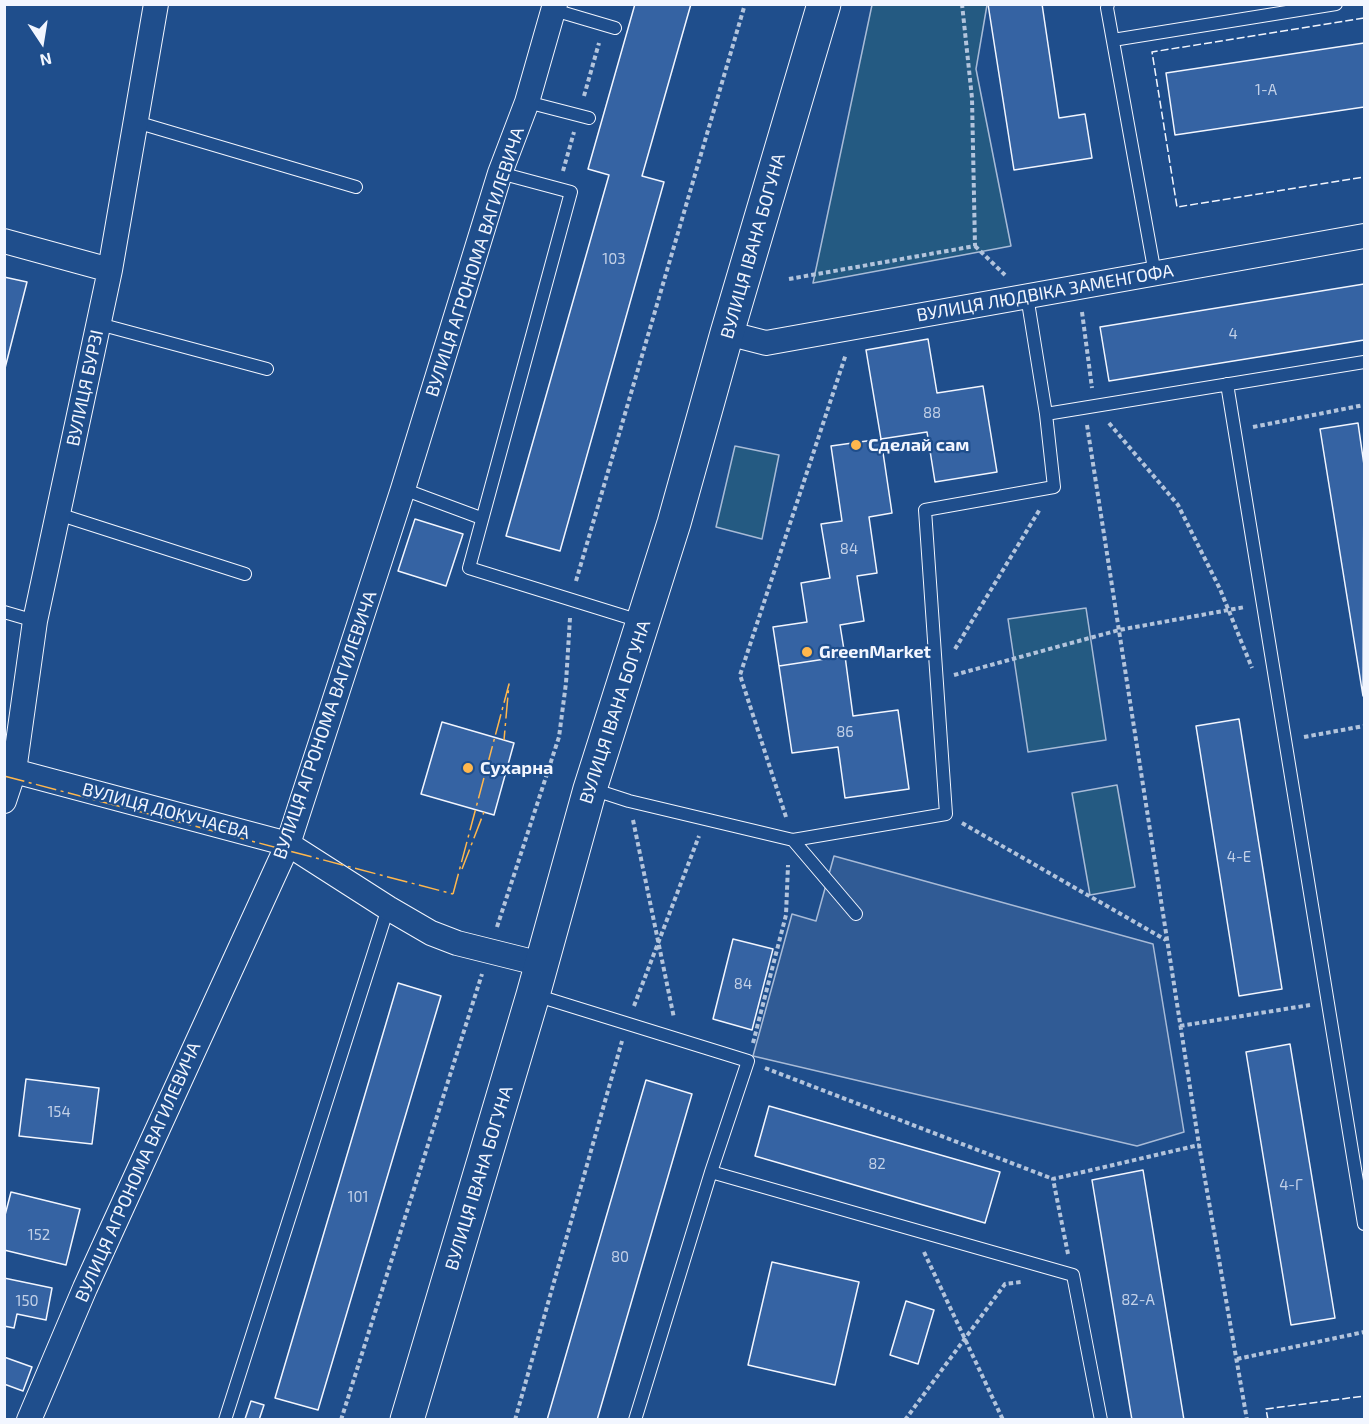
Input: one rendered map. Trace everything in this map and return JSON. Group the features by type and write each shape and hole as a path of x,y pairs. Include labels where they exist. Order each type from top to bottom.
{"street":[{"name":"ВУЛИЦЯ БУРЗІ","path":"4,801 35,621 110,270 156,4"},
{"name":"ВУЛИЦЯ ІВАНА БОГУНА","path":"407,1419 537,979 590,789 644,622 824,4"},
{"name":"ВУЛИЦЯ АГРОНОМА ВАГИЛЕВИЧА","path":"29,1419 85,1288 288,844 403,489 500,173 527,102 554,7"},
{"name":"ВУЛИЦЯ ЛЮДВІКА ЗАМЕНГОФА","path":"727,333 766,343 1365,236"},
{"path":"4,242 110,270"},
{"name":"ВУЛИЦЯ ДОКУЧАЄВА","path":"9,769 288,844 431,933 457,943 489,951 537,979"}],"lane":[{"path":"1108,4 1155,274"},
{"path":"1113,40 1336,4"},
{"path":"554,7 615,28"},
{"path":"527,102 589,118"},
{"path":"136,122 356,187"},
{"path":"500,173 571,192 469,568 644,622"},
{"path":"590,789 629,801 793,840 946,814 925,510 1054,487 1046,414 1027,296"},
{"path":"99,324 267,369"},
{"path":"1046,414 1365,362"},
{"path":"1227,384 1365,1224"},
{"path":"403,489 481,518"},
{"path":"58,514 245,574"},
{"path":"4,612 35,621"},
{"path":"793,840 856,914"},
{"path":"225,1419 388,908"},
{"path":"537,979 627,1024 748,1061 711,1172 635,1419"},
{"path":"711,1172 1073,1275 1101,1419"}],"path":[{"path":"341,1419 559,737 566,683 571,600 745,4"},
{"path":"962,4 972,98 975,246 1027,296"},
{"path":"789,279 975,246"},
{"path":"1080,303 1089,407 1119,630 1199,1145 1247,1419"},
{"path":"847,353 740,675 793,840 788,868 786,915 748,1061 1053,1179 1199,1145"},
{"path":"1235,430 1365,405"},
{"path":"1089,407 1178,505 1220,589 1254,675"},
{"path":"936,681 1054,487"},
{"path":"936,681 1119,630 1263,604"},
{"path":"1285,740 1365,726"},
{"path":"629,801 679,1040"},
{"path":"946,814 1167,941"},
{"path":"515,1419 627,1024 705,819"},
{"path":"1180,1026 1328,1002"},
{"path":"1053,1179 1073,1275"},
{"path":"914,1230 1003,1419"},
{"path":"905,1419 1005,1284 1026,1281"},
{"path":"1237,1359 1365,1332"}],"shaded area":[{"path":"872,5 987,5 976,69 1011,246 813,283"},
{"path":"735,446 779,455 762,539 716,527"},
{"path":"1086,608 1106,740 1028,752 1008,619"},
{"path":"1117,785 1135,887 1090,895 1072,793"},
{"path":"834,856 1153,944 1184,1132 1137,1146 753,1056 792,914 816,921"}],"building":[{"path":"635,4 691,4 642,176 664,182 560,551 506,536 609,175 588,169"},
{"path":"988,4 1042,4 1059,118 1085,114 1092,158 1014,170"},
{"path":"1364,43 1364,107 1175,135 1166,73"},
{"path":"4,277 27,282 4,372"},
{"path":"1364,284 1364,340 1109,381 1100,327"},
{"path":"928,339 937,393 983,386 997,472 935,482 927,432 881,439 866,350"},
{"path":"1358,423 1364,465 1363,696 1320,429"},
{"path":"881,439 892,513 869,517 877,573 857,576 864,621 840,625 845,656 779,666 773,627 807,622 801,583 830,578 821,524 842,521 831,446"},
{"path":"415,519 463,534 446,586 398,571"},
{"path":"845,656 853,716 898,710 909,789 845,798 838,747 792,753 779,666"},
{"path":"1239,719 1282,989 1239,996 1196,726"},
{"name":"Сухарна","path":"442,722 514,743 494,815 421,794"},
{"path":"733,939 773,949 752,1030 713,1019"},
{"path":"398,983 441,996 318,1410 275,1398"},
{"path":"1290,1044 1335,1318 1291,1325 1246,1052"},
{"path":"26,1079 99,1088 92,1144 19,1136"},
{"path":"646,1080 692,1094 597,1420 547,1420"},
{"path":"769,1106 1000,1172 985,1223 755,1156"},
{"path":"1143,1170 1184,1420 1132,1420 1092,1180"},
{"path":"11,1192 80,1209 66,1265 4,1250 4,1219"},
{"path":"772,1262 859,1282 835,1385 748,1365"},
{"path":"4,1278 52,1288 46,1320 17,1314 14,1328 4,1326"},
{"path":"906,1301 934,1310 918,1364 890,1355"},
{"path":"4,1357 32,1367 23,1391 4,1384"},
{"path":"251,1401 264,1405 259,1420 245,1419"}],"fence":[{"path":"1364,18 1152,52 1177,207 1364,177"},
{"path":"1268,1420 1266,1409 1364,1396"}],"power":[{"path":"453,894 509,684 504,740"},
{"path":"4,776 453,894"},
{"path":"462,869 484,812"}],"place":[{"name":"Сделай сам","path":"856,445"},
{"name":"GreenMarket","path":"807,652"},
{"name":"Сухарна","path":"468,768"}]}
